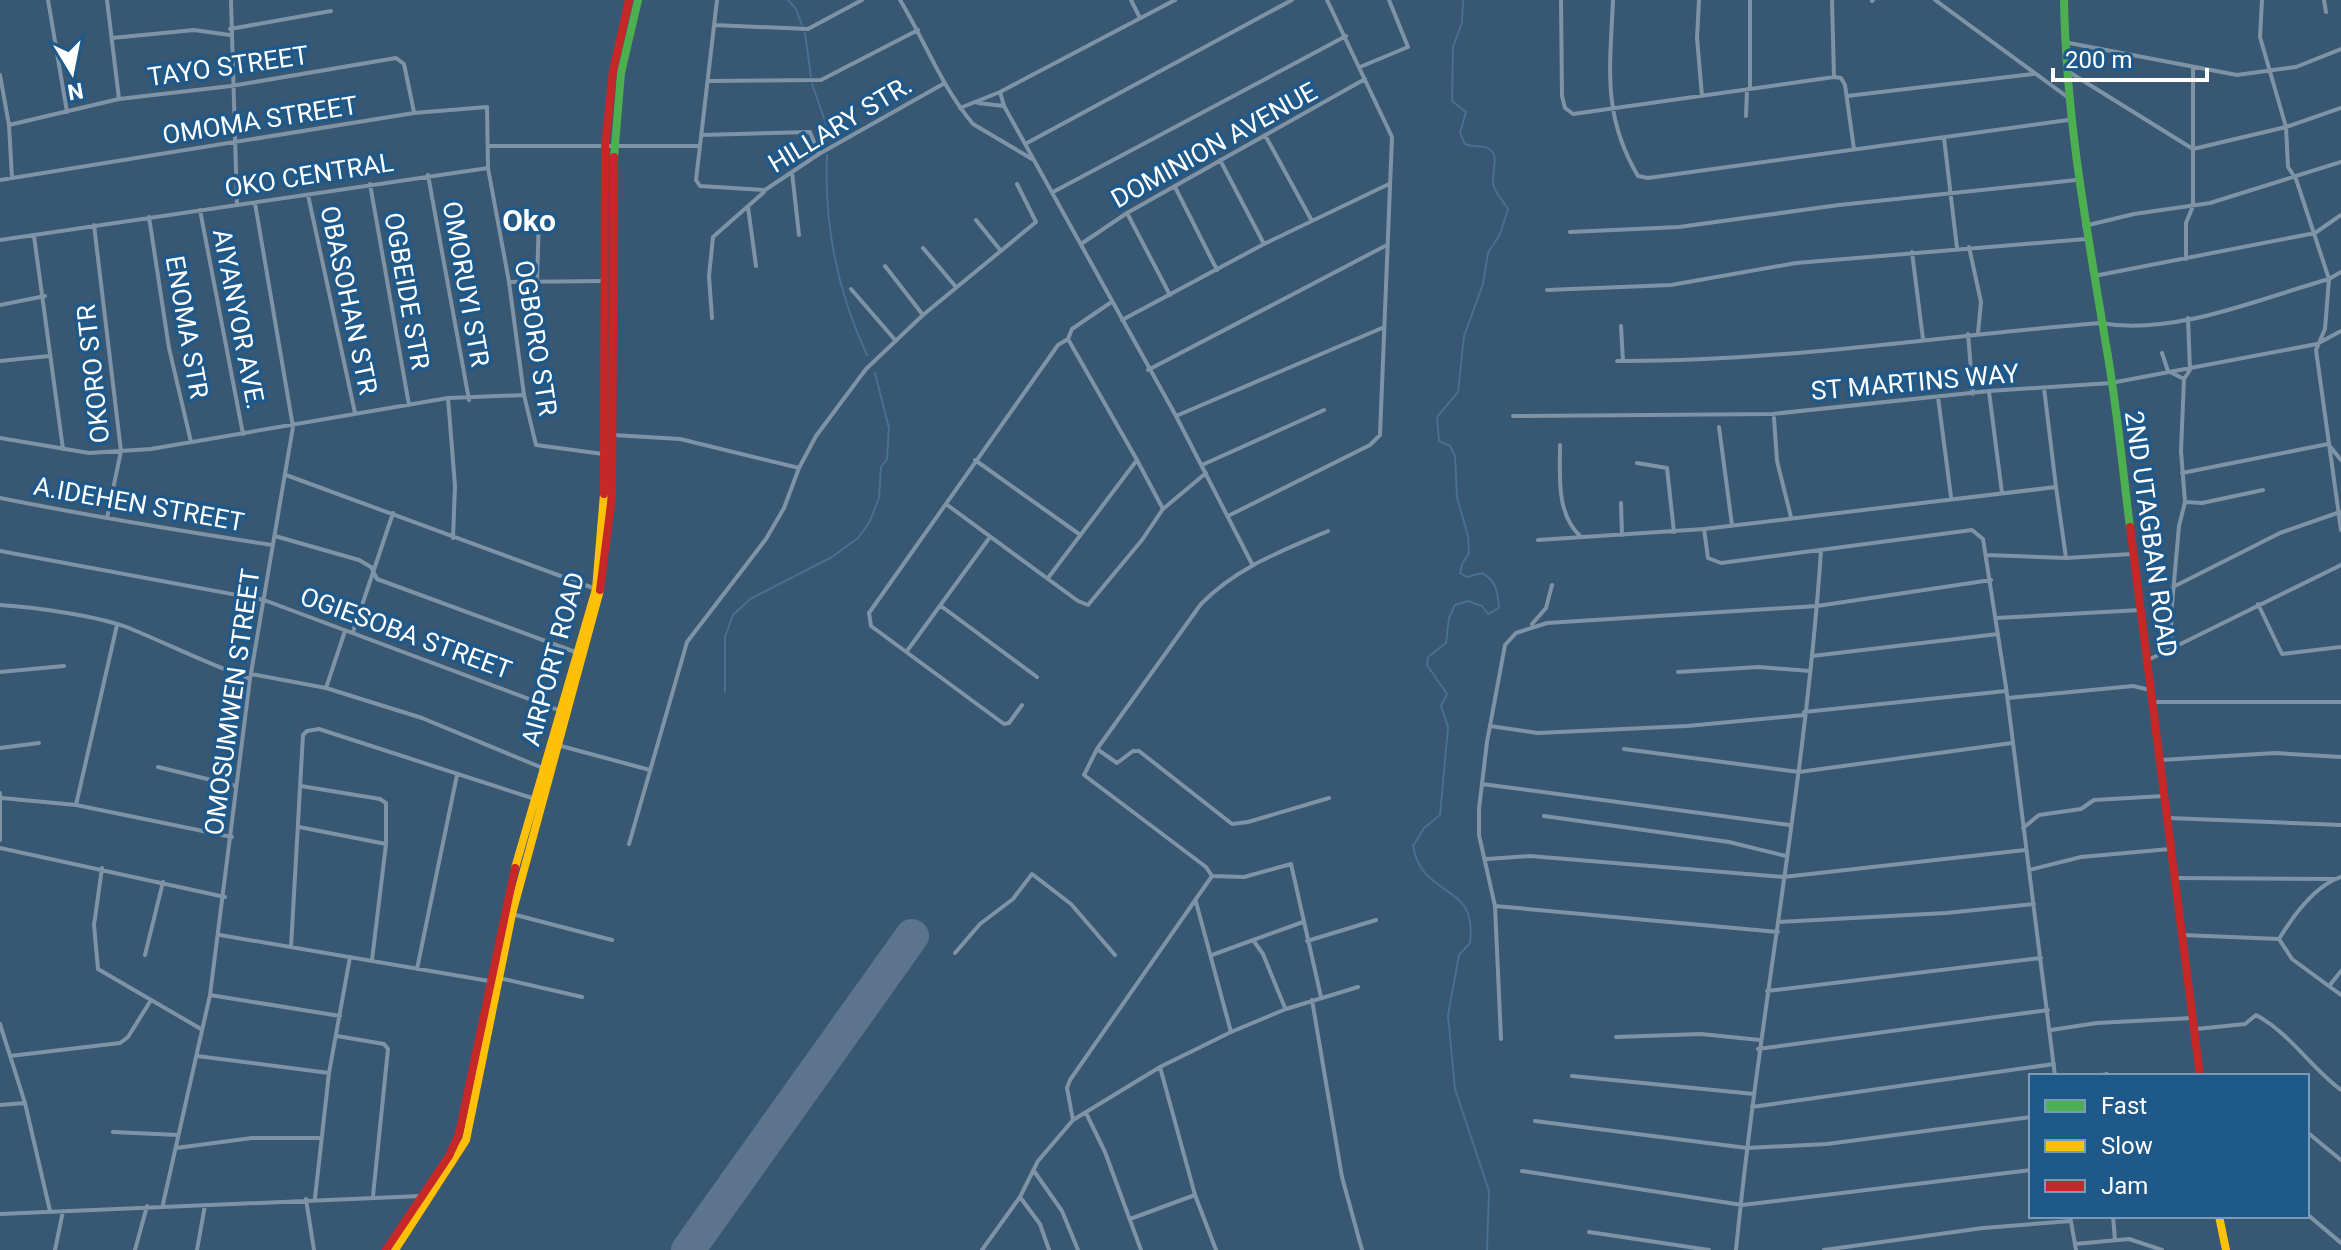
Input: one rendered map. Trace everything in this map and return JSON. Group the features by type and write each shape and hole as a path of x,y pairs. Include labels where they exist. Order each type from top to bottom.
{"main road":[{"name":"AIRPORT ROAD","path":"386,1250 449,1156 459,1134 507,897 596,589 604,495 605,281 613,71 629,0"},
{"name":"AIRPORT ROAD","path":"395,1250 466,1140 512,914 561,746 605,567 611,522 610,147 621,73 638,0"},
{"name":"2ND UTAGBAN ROAD","path":"2064,0 2064,42 2069,72 2066,96 2068,120 2111,383 2200,1074"},
{"path":"2219,1218 2226,1250"}],"street":[{"path":"48,0 67,112"},
{"path":"107,0 119,99"},
{"path":"231,0 231,86 237,205"},
{"path":"488,168 490,146 699,146 717,0"},
{"path":"714,25 808,29 862,0"},
{"path":"900,0 943,84 973,124 1034,160"},
{"path":"1131,0 1140,18"},
{"path":"960,108 1000,92 1175,0"},
{"path":"1027,143 1292,0"},
{"path":"1228,516 1376,440 1382,422 1382,328 1391,129 1327,0"},
{"path":"1360,67 1408,47 1389,0"},
{"path":"1561,0 1565,108 1573,114 1834,77 1841,78 1847,96 1854,149"},
{"path":"1613,0 1611,111 1622,148 1638,176 1648,178 2068,120"},
{"path":"1699,0 1697,38 1702,96"},
{"path":"1746,116 1750,0"},
{"path":"1832,0 1834,77"},
{"path":"1935,0 2066,96"},
{"path":"2262,0 2260,37 2286,127 2288,167 2296,179 2329,279 2325,329 2317,344 2341,530"},
{"path":"2324,0 2326,12"},
{"path":"112,38 194,30 230,32 331,11"},
{"path":"708,81 821,80 918,30"},
{"path":"1053,192 1346,36"},
{"path":"2064,42 2237,75 2271,73 2341,49"},
{"name":"TAYO STREET","path":"9,125 119,99 231,86 396,58 404,64 414,113"},
{"path":"2186,259 2186,223 2193,206 2193,68"},
{"path":"2069,72 2193,149 2286,127 2341,108"},
{"path":"1847,96 2033,74"},
{"path":"0,75 9,125 12,178"},
{"name":"DOMINION AVENUE","path":"1080,244 1127,213 1342,95 1365,79"},
{"name":"HILLARY STR.","path":"699,146 696,180 700,186 765,190 819,154 943,84"},
{"path":"1000,92 1004,106 1027,143 1110,303 1176,416 1252,564"},
{"path":"976,103 1004,106"},
{"name":"OMOMA STREET","path":"0,180 414,113 487,107 490,146"},
{"path":"701,135 810,132 819,154"},
{"path":"1265,135 1312,221"},
{"path":"1944,138 1957,248"},
{"path":"1220,160 1264,244"},
{"path":"2084,226 2134,214 2193,206 2296,179 2341,162"},
{"name":"OKO CENTRAL","path":"0,240 488,168"},
{"name":"OGBORO STR","path":"488,168 509,282 524,395 539,448 603,454"},
{"path":"792,172 799,235"},
{"name":"OMORUYI STR","path":"428,175 469,400"},
{"path":"1570,232 1679,227 2079,180"},
{"name":"OGBEIDE STR","path":"370,184 409,405"},
{"path":"629,844 687,642 766,539 784,508 799,468 816,436 866,369 923,315 1036,222 1017,184"},
{"path":"1122,320 1264,244 1389,184"},
{"path":"1175,186 1217,270"},
{"path":"712,318 709,276 713,237 765,190"},
{"name":"OBASOHAN STR","path":"308,195 355,413"},
{"name":"OMOSUMWEN STREET","path":"163,1204 210,995 251,676 293,427 255,203"},
{"path":"748,207 756,266"},
{"name":"AIYANYOR AVE.","path":"200,210 243,434"},
{"path":"1127,213 1170,295"},
{"path":"2094,276 2315,233 2341,215"},
{"path":"537,282 539,216"},
{"name":"ENOMA STR","path":"149,217 169,348 191,442"},
{"path":"976,220 1001,251"},
{"name":"OKORO STR","path":"94,225 121,451 107,518"},
{"path":"34,236 45,296 63,449"},
{"path":"1547,290 1671,285 1796,263 2086,239"},
{"path":"1148,370 1385,246"},
{"path":"1969,247 1981,302 1978,333"},
{"path":"923,248 956,287"},
{"path":"1912,252 1921,304 1923,339"},
{"path":"885,266 923,315"},
{"path":"1621,326 1620,361 1777,357 1978,333 2100,323 2120,326 2188,318 2329,279 2341,272"},
{"path":"509,282 605,281"},
{"path":"851,289 896,341"},
{"path":"0,305 45,296"},
{"path":"1022,705 1009,723 1004,724 871,626 869,613 1058,345 1068,339 1072,329 1110,303"},
{"path":"2172,650 2171,625 2179,526 2185,502 2182,473 2184,379 2190,370 2188,318"},
{"path":"1176,416 1382,328"},
{"name":"ST MARTINS WAY","path":"1513,416 1772,414 1989,391 2111,383 2317,344 2341,331"},
{"path":"1968,334 1973,394"},
{"path":"1068,339 1163,509"},
{"path":"2162,353 2166,368 2184,379"},
{"path":"0,361 50,356"},
{"path":"2044,388 2066,558"},
{"path":"1989,391 2002,493"},
{"path":"0,438 89,453 121,451 293,427 448,398 469,400 524,395"},
{"path":"1938,397 1951,497"},
{"path":"448,398 455,486 453,538"},
{"path":"1202,465 1324,410"},
{"path":"1774,418 1777,461 1791,517"},
{"path":"1719,427 1732,525"},
{"path":"611,435 680,439 799,468"},
{"path":"2328,444 2341,460"},
{"path":"2182,473 2328,444"},
{"path":"1560,445 1557,472 1564,510 1568,525 1580,536"},
{"path":"975,460 1079,534"},
{"path":"1048,578 1137,460"},
{"path":"1637,463 1667,468 1674,532"},
{"path":"946,504 1078,601 1092,603 1163,509 1206,473"},
{"path":"286,475 596,589"},
{"path":"1538,540 1704,529 1951,497 2056,487"},
{"path":"2185,502 2202,503 2263,490"},
{"name":"A.IDEHEN STREET","path":"0,498 272,545"},
{"path":"1621,503 1622,535"},
{"path":"2175,586 2280,533 2340,512"},
{"path":"353,632 393,513"},
{"path":"1704,529 1708,558 1721,563 1972,530 1983,539 2007,698 2055,1074"},
{"path":"1212,876 1206,867 1086,779 1085,770 1201,604 1221,583 1252,564 1328,531"},
{"path":"275,536 359,560 371,567 372,575"},
{"path":"907,651 990,537"},
{"name":"OGIESOBA STREET","path":"0,551 264,600 562,711"},
{"path":"1736,1250 1758,1049 1778,932 1799,772 1821,551"},
{"path":"1987,555 2066,558 2132,554"},
{"path":"2148,660 2341,565"},
{"path":"372,575 578,653"},
{"path":"1530,626 1585,619 1684,617 1817,606 1991,580"},
{"path":"1501,1039 1495,906 1487,859 1479,835 1482,784 1505,645 1530,626 1546,608 1552,585"},
{"path":"2258,604 2282,654 2341,647"},
{"path":"0,605 25,606 117,625 251,676 326,688 422,718 545,769"},
{"path":"941,606 1037,677"},
{"path":"1996,618 2140,610"},
{"path":"76,805 117,625"},
{"path":"326,688 345,631"},
{"path":"1812,656 1998,634"},
{"path":"0,672 64,666"},
{"path":"1678,672 1759,667 1810,671"},
{"path":"2007,698 2133,686 2152,690"},
{"path":"1490,726 1538,733 1687,726 2006,691"},
{"path":"2154,702 2341,702"},
{"path":"291,947 303,735 312,729 535,799"},
{"path":"0,748 39,743"},
{"path":"1624,749 1799,772 2012,743"},
{"path":"561,746 650,770"},
{"path":"1097,749 1117,763 1133,751 1139,751 1232,824 1329,798"},
{"path":"2161,760 2275,753 2341,757"},
{"path":"158,767 236,786"},
{"path":"417,969 457,775"},
{"path":"1482,784 1790,825"},
{"path":"301,786 383,801 386,844 372,960"},
{"path":"0,840 1,795 76,805 232,837"},
{"path":"2023,828 2039,815 2081,809 2094,800 2166,796"},
{"path":"1544,816 1704,838 1786,856"},
{"path":"2169,818 2341,825"},
{"path":"299,827 386,844"},
{"path":"0,848 225,897"},
{"path":"2029,870 2081,857 2172,848"},
{"path":"1487,859 1530,856 1783,877 2025,850"},
{"path":"1212,876 1244,877 1291,864 1321,997"},
{"path":"102,868 94,925 98,969 202,1029"},
{"path":"955,953 980,924 1013,899 1032,874 1071,904 1115,955"},
{"path":"1073,1120 1068,1098 1070,1080 1212,876"},
{"path":"2176,878 2341,877"},
{"path":"2279,939 2289,921 2334,879"},
{"path":"145,955 163,882"},
{"path":"1196,902 1231,1032"},
{"path":"1778,922 1946,913 2034,904"},
{"path":"1495,906 1778,932"},
{"path":"512,914 612,940"},
{"path":"1307,941 1376,920"},
{"path":"1212,955 1303,922"},
{"path":"220,935 489,981"},
{"path":"2182,935 2279,939"},
{"path":"2279,939 2292,959 2341,995"},
{"path":"1253,940 1263,954 1285,1008"},
{"path":"315,1198 329,1073 350,957"},
{"path":"1767,991 2041,958"},
{"path":"2329,985 2341,971"},
{"path":"499,978 582,997"},
{"path":"985,1249 1034,1171 1073,1120 1160,1067 1231,1032 1312,1000 1358,987"},
{"path":"210,995 340,1016"},
{"path":"10,1056 120,1043 128,1037 151,1000"},
{"path":"1312,1000 1342,1177 1362,1250"},
{"path":"1758,1049 2048,1010"},
{"path":"2196,1029 2245,1024 2256,1015 2278,1027 2290,1044 2341,1090"},
{"path":"2051,1030 2097,1023 2195,1018"},
{"path":"0,1024 25,1103 50,1211"},
{"path":"1616,1037 1701,1034 1760,1040"},
{"path":"337,1036 384,1044 388,1049 372,1197"},
{"path":"197,1056 329,1073"},
{"path":"1752,1107 2054,1064"},
{"path":"1160,1067 1195,1195 1216,1250"},
{"path":"1572,1076 1754,1094"},
{"path":"0,1105 25,1103"},
{"path":"1086,1113 1141,1250"},
{"path":"1535,1121 1747,1148 1827,1144 2029,1117"},
{"path":"113,1132 178,1135"},
{"path":"2309,1134 2341,1160"},
{"path":"176,1148 252,1138 321,1138"},
{"path":"1522,1171 1742,1205 2029,1170"},
{"path":"1034,1171 1062,1211 1078,1250"},
{"path":"1130,1219 1195,1195"},
{"path":"0,1214 163,1204 423,1196"},
{"path":"1020,1197 1040,1224 1049,1250"},
{"path":"306,1199 314,1250"},
{"path":"197,1250 205,1204"},
{"path":"135,1250 147,1205"},
{"path":"55,1250 63,1211"},
{"path":"2309,1216 2341,1243"},
{"path":"1824,1250 2070,1218 2075,1247 2115,1240 2137,1241 2162,1250"},
{"path":"2113,1218 2115,1240"},
{"path":"1589,1232 1709,1250"}],"waterway":[{"path":"788,0 796,9 802,25"},
{"path":"1463,0 1462,23 1453,47 1452,101 1466,112 1460,133 1465,144 1484,147 1493,153 1494,187 1508,209 1500,234 1488,253 1483,284 1464,336 1458,392 1437,417 1439,441 1450,446 1455,456 1457,497 1468,536 1469,553 1460,573 1467,577 1482,573 1487,576 1496,588 1499,608 1488,614 1482,606 1468,601 1455,605 1449,618 1446,643 1428,657 1427,665 1447,694 1441,706 1448,727 1440,815 1424,828 1413,846 1427,876 1458,899 1466,909 1470,923 1470,943 1459,955 1448,1015 1455,1089 1489,1191 1487,1250"},
{"path":"805,33 811,77"},
{"path":"812,84 826,124 827,140"},
{"path":"827,155 830,232 840,282 867,355"},
{"path":"725,692 725,637 733,615 750,599 832,557 858,538 869,523 879,498 881,467 887,459 889,428 875,373"}],"runway":[{"path":"688,1250 912,936"}],"traffic: fast":[{"path":"614,157 621,73 638,0"},
{"path":"2064,0 2073,131 2113,390 2130,527"}],"traffic: slow":[{"path":"515,868 596,589 604,494"},
{"path":"395,1250 466,1140 512,914 600,590"},
{"path":"2219,1218 2226,1250"}],"traffic: jam":[{"path":"604,494 605,147 613,71 629,0"},
{"path":"600,590 612,496 614,157"},
{"path":"2130,527 2200,1074"},
{"path":"386,1250 449,1156 459,1134 515,868"}],"district":[{"name":"Oko","path":"529,221"}]}
